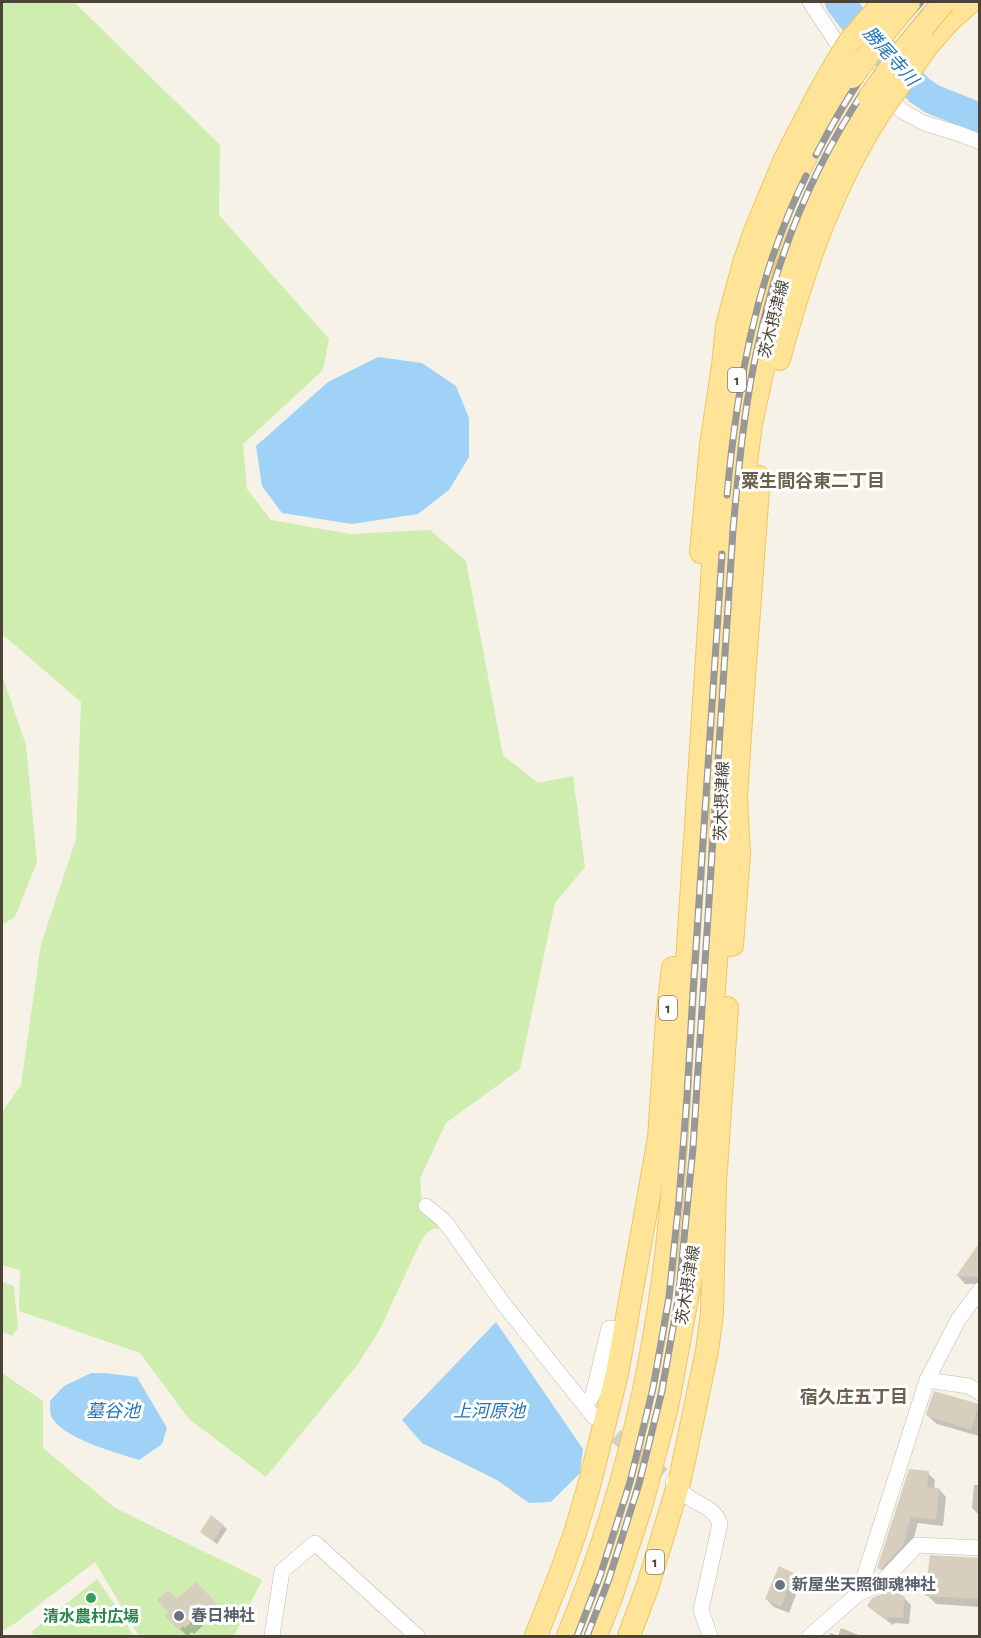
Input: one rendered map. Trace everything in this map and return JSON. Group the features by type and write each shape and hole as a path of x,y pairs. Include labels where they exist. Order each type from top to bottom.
{"main road":[{"path":"715,535 712,520 725,379 723,366 727,326 744,264 784,161 818,95 845,68 850,41 884,2"},
{"name":"茨木摂津線","path":"570,1632 602,1547 636,1428 653,1344 664,1272 679,1100 715,535 720,523 726,451 737,382 755,297 774,228 845,68 884,33 909,2"},
{"name":"茨木摂津線","path":"596,1636 624,1560 648,1482 667,1407 690,1282 699,1214 706,1076 718,934 722,765 737,529 751,424 781,286 797,239 828,171 875,105 899,56 944,2"},
{"path":"875,105 950,21 970,2"},
{"name":"1","path":"610,1636 654,1518 676,1433 708,1283 739,854 736,798 754,523 767,411 777,364 800,283 821,225 843,176 865,136 875,105"},
{"name":"1","path":"536,1636 563,1567 589,1486 613,1389 628,1305 645,1266 659,1138 675,940 703,521 723,366"},
{"name":"1","path":"721,850 742,704"},
{"name":"1","path":"629,1636 648,1585 708,1351 711,1330 708,1283"},
{"name":"1","path":"570,1632 582,1566 622,1417 642,1315 640,1308 628,1305"}],"street":[{"path":"810,2 835,40 902,111 924,123 980,142"},
{"path":"426,1206 449,1227 502,1302 594,1417"},
{"path":"860,1593 927,1380 958,1320 980,1290"},
{"path":"584,1404 591,1398 594,1391 609,1328 625,1330"},
{"path":"927,1380 969,1386 980,1393"},
{"path":"675,1484 686,1495 712,1512 720,1524 701,1610 710,1636"},
{"path":"272,1636 282,1571 315,1543 417,1636"},
{"path":"810,1636 860,1593 880,1584 916,1545 980,1548"}],"green space":[{"path":"2,2 74,2 220,145 219,215 329,339 323,370 243,444 247,489 271,520 350,534 430,530 466,561 503,755 538,783 573,776 585,867 555,903 520,1069 446,1123 420,1178 422,1206 446,1229 432,1229 424,1237 379,1331 358,1364 266,1477 189,1419 140,1353 19,1311 20,1270 2,1265 2,1112 21,1085 41,944 76,839 81,702 2,634"},
{"path":"2,675 26,745 37,862 15,917 2,925"},
{"path":"2,1282 14,1286 18,1328 12,1336 2,1331"},
{"path":"2,1373 43,1401 43,1448 115,1508 262,1580 236,1636 139,1636 95,1562 2,1631"},
{"name":"清水農村広場","path":"97,1579 133,1636 35,1636 31,1632"}],"water":[{"path":"378,357 422,363 456,386 469,418 469,457 449,490 418,514 352,524 282,513 262,486 256,446 328,382"},
{"name":"上河原池","path":"496,1322 583,1449 580,1473 551,1502 529,1503 497,1480 422,1443 402,1420"},
{"name":"墓谷池","path":"91,1373 137,1377 167,1428 162,1444 139,1460 90,1444 57,1424 51,1416 50,1401 64,1386"}],"building":[{"path":"980,1242 980,1277 956,1276"},
{"path":"934,1391 979,1404 971,1430 927,1416"},
{"path":"909,1469 929,1471 927,1487 939,1488 936,1520 911,1517 903,1546 881,1569 877,1568"},
{"path":"211,1515 224,1525 213,1541 200,1532"},
{"path":"930,1555 980,1558 980,1599 925,1596"},
{"path":"779,1566 794,1573 781,1607 765,1599"},
{"path":"196,1582 218,1605 208,1615 205,1611 200,1613 185,1628 183,1626 179,1630 165,1616 169,1612 157,1600 168,1590 177,1599"},
{"path":"890,1587 905,1597 903,1618 888,1617 886,1619 867,1606 872,1598 884,1593"}],"waterway":[{"name":"勝尾寺川","path":"840,2 919,90 932,99 980,118"}],"tunnel":[{"path":"598,1421 672,1482"}],"railway":[{"path":"816,155 863,75 921,2"},
{"path":"587,1636 609,1579 639,1484 662,1391 678,1300 693,1148 733,530 743,430 755,356 769,300 789,238 815,177 864,91 897,45 933,2"},
{"path":"727,495 743,372 752,332 774,253 806,176"},
{"path":"577,1636 600,1576 630,1482 653,1388 669,1297 687,1096 722,554"}],"place":[{"name":"新屋坐天照御魂神社","path":"780,1585"},
{"name":"清水農村広場","path":"91,1598"},
{"name":"春日神社","path":"179,1616"}],"district":[{"name":"粟生間谷東二丁目","path":"813,482"},
{"name":"宿久庄五丁目","path":"854,1398"}]}
